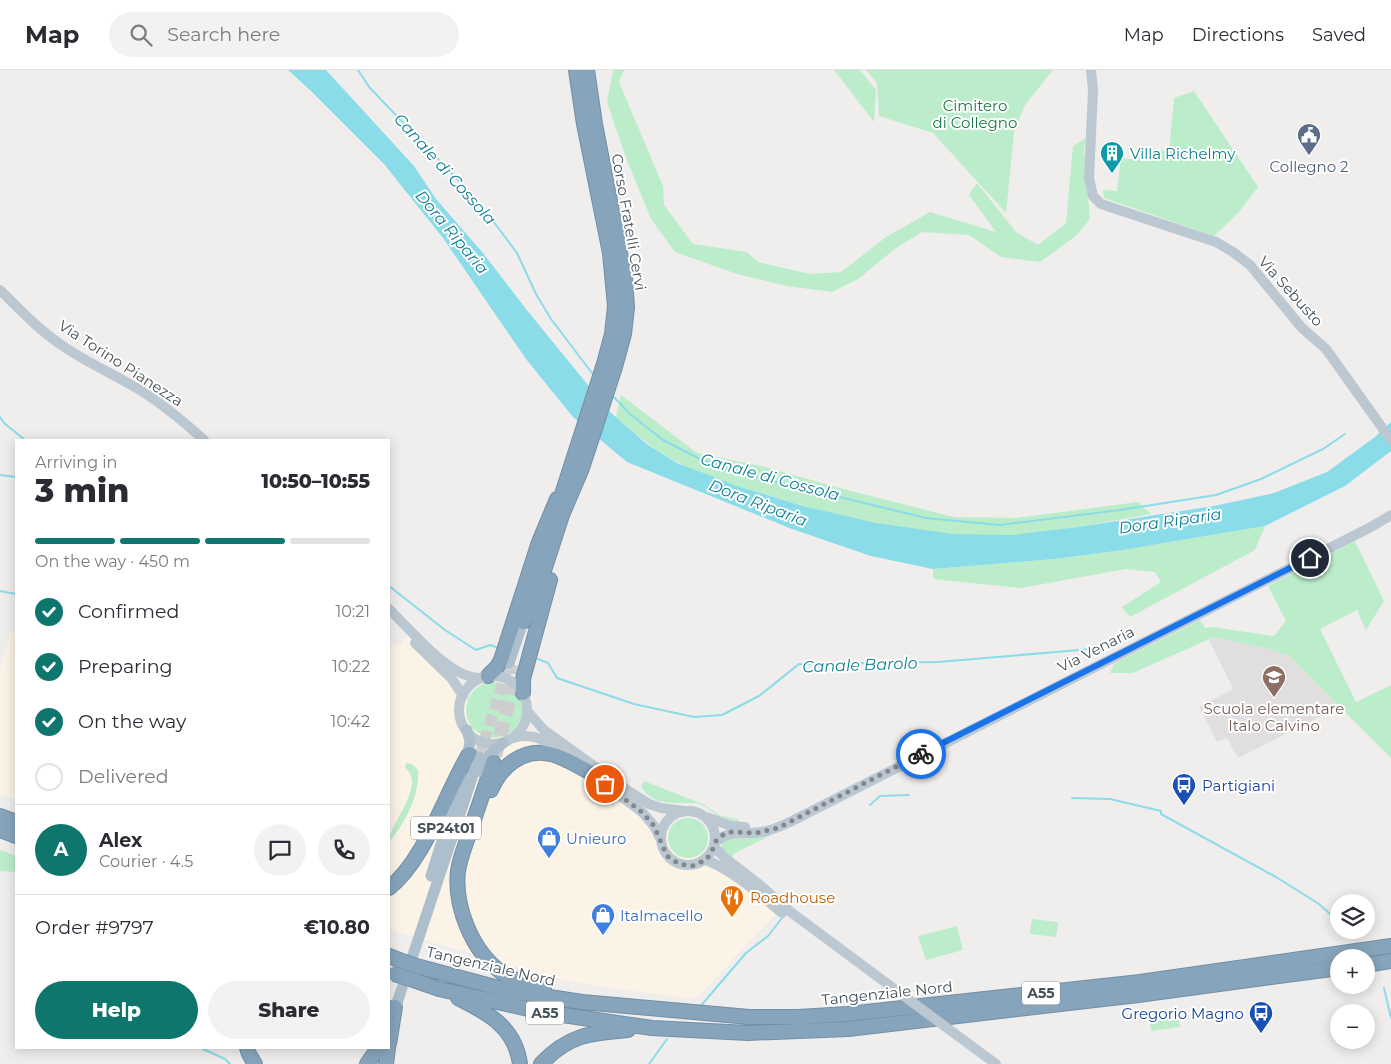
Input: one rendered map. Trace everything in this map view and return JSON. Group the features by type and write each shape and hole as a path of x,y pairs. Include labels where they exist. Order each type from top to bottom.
{"highway":[{"name":"Corso Fratelli Cervi","path":"576,70 584,124 614,279 615,306 610,365"},
{"name":"Corso Fratelli Cervi","path":"568,490 610,365 624,334 626,307 625,280 621,254 586,70"},
{"path":"514,665 562,515 568,490"},
{"path":"523,622 568,490"},
{"path":"485,677 497,667 501,660 539,542 551,511 568,490"},
{"path":"523,693 523,679 568,490"},
{"path":"523,622 538,589"},
{"path":"468,927 466,893 469,865 488,799 495,781 502,771 511,762 525,755 543,753 560,758 592,774"},
{"path":"390,887 419,853 460,769 474,756"},
{"path":"494,762 458,872 460,909 463,919 480,950 507,976 528,985 582,1002"},
{"path":"0,816 15,822"},
{"path":"0,830 15,836"},
{"name":"Tangenziale Nord","path":"394,958 416,961 510,991 582,1002 749,1017 798,1017 848,1014 1140,982 1391,946"},
{"path":"1375,964 1391,961"},
{"name":"Tangenziale Nord","path":"391,973 439,989 542,1012 652,1028 748,1033 848,1029 1138,996 1330,969"},
{"path":"439,989 489,1014 503,1027 512,1040 519,1056 520,1064"},
{"path":"390,1035 395,1007"},
{"path":"541,1064 553,1051 569,1041 587,1035 652,1028"},
{"path":"242,1049 250,1064"},
{"path":"247,1049 255,1064"},
{"path":"367,1064 379,1049"},
{"path":"386,1064 388,1049"}],"main road":[{"name":"Via Sebusto","path":"1091,70 1093,90 1089,178 1093,196 1101,204 1216,242 1250,265 1302,328 1326,349 1391,440"},
{"name":"Via Torino Pianezza","path":"0,290 43,331 60,344 141,390 203,439"},
{"name":"Via Venaria","path":"706,817 732,826 752,828 776,822 815,808 1372,527 1391,515"},
{"path":"390,610 434,654 456,672 469,677 509,680 517,685 523,693 527,711 524,726 508,741"},
{"path":"390,617 452,680 463,696"},
{"path":"514,665 523,622"},
{"path":"485,677 471,684 463,696 459,708 459,716 466,730 473,737 486,743 530,736 540,737 643,813 654,826 662,849 667,856 679,864 692,866 706,860 715,844 715,832 712,824 706,817 700,813 661,808 649,804 544,730 527,711"},
{"name":"SP24t01","path":"416,961 426,889 474,756 466,730"},
{"name":"SP24t01","path":"422,926 440,896 486,758 508,741"},
{"name":"Via Venaria","path":"715,844 724,834 731,832 756,833 778,828 815,808"},
{"path":"660,840 666,821 671,816 684,811"},
{"path":"715,844 725,858 887,987"},
{"path":"706,860 719,865 887,987 954,1037 986,1064"},
{"path":"390,1023 402,988"},
{"path":"954,1037 996,1064"},
{"path":"376,1064 380,1049"}],"shaded area":[{"path":"10,632 15,632 15,799 0,794 0,671"},
{"path":"408,636 463,696 513,738 530,736 593,774 777,912 702,993 693,999 553,978 390,929 390,646 401,644"},
{"name":"Scuola elementare Italo Calvino","path":"1214,637 1273,650 1289,656 1340,707 1238,758 1227,738 1217,742 1199,707 1233,689 1209,640"}],"green space":[{"path":"613,70 624,70 619,82 663,186 664,205 693,244 747,252 758,262 810,274 841,272 886,237 930,212 996,232 969,195 977,183 1016,232 1038,245 1066,223 1073,146 1086,138 1084,150 1090,219 1077,235 1040,262 1001,257 969,235 922,232 896,248 858,279 832,292 787,286 737,274 675,252 651,219 625,155 607,102"},
{"path":"834,70 860,70 876,90 874,122"},
{"name":"Cimitero di Collegno","path":"866,70 1053,70 1025,105 1014,132 1006,213 933,133 879,116 877,83"},
{"path":"1194,91 1258,187 1238,213 1214,236 1104,198 1103,190 1117,191 1121,158 1139,160 1141,147 1169,151 1174,98"},
{"path":"621,395 697,453 761,466 954,517 1016,518 1138,502 1151,514 1064,529 1012,535 951,534 859,520 735,485 699,472 669,458 645,442 616,417"},
{"path":"1265,526 1255,550 1130,617 1122,607 1161,582 1155,572 1126,569 1021,588 933,579 933,569 1054,559 1123,550"},
{"path":"1355,541 1384,601 1366,630 1357,610 1320,629 1356,702 1391,685 1391,758 1289,656 1273,650 1214,637 1133,673 1110,673 1114,664 1200,620 1205,628 1212,627 1274,636 1286,621 1268,586"},
{"path":"494,682 505,684 514,690 520,699 522,710 520,721 514,730 505,736 494,738 483,736 474,730 468,721 466,710 468,699 474,690 483,684"},
{"path":"406,763 412,764 418,770 417,789 406,818 390,841 391,834 410,794 411,775 405,768"},
{"path":"644,781 705,805 719,815 739,820 738,822 716,815 697,803 658,801 649,796 641,787"},
{"path":"692,818 699,821 705,827 708,838 707,846 699,855 692,858 684,858 677,855 669,846 668,834 671,827 680,819"},
{"path":"771,835 735,853 731,858 721,848 722,840"},
{"path":"0,850 15,856 15,872 0,871"},
{"path":"1032,919 1058,922 1056,937 1030,934"},
{"path":"957,926 963,950 926,960 918,936"},
{"path":"1178,1017 1180,1027 1151,1031 1150,1021"}],"water":[{"name":"Dora Riparia","path":"288,70 326,70 414,166 436,199 483,253 609,411 648,445 677,463 737,486 803,506 876,523 953,534 1012,535 1214,506 1274,493 1327,472 1375,437 1391,422 1391,451 1345,486 1265,526 1123,550 1054,559 933,569 871,556 792,529 627,462 573,417 526,359 443,238 384,164"}],"waterway":[{"name":"Canale di Cossola","path":"358,70 370,88 478,201 517,253 536,294 551,319 595,377"},
{"name":"Canale di Cossola","path":"612,395 630,414 663,440 702,460 765,479 926,518 999,525 1120,510 1216,495 1261,479 1323,449 1345,434"},
{"path":"0,417 4,423 24,439"},
{"path":"0,475 15,477"},
{"name":"Canale Barolo","path":"390,587 445,630 476,650 490,645 496,647"},
{"name":"Canale Barolo","path":"0,591 15,594"},
{"name":"Canale Barolo","path":"538,659 548,663 557,678 634,704 694,717 722,715 759,696 799,664 938,662 1091,649"},
{"path":"870,805 880,796 909,795"},
{"path":"1072,798 1110,799 1161,811 1161,814 1276,877 1319,904 1330,914"},
{"path":"699,1008 746,953 768,936 782,918"},
{"path":"1384,988 1391,1018"},
{"path":"649,1064 667,1039"},
{"path":"203,1049 225,1059 230,1064"}],"tunnel":[{"path":"479,757 509,663"},
{"path":"495,756 518,666"}],"way so far":[{"path":"605,784 643,813 654,826 662,849 667,856 679,864 692,866 706,860 716,841 724,834 731,832 747,834 778,828 921,754"}],"place":[{"name":"Collegno 2","path":"1309,156"},
{"name":"Villa Richelmy","path":"1112,174"},
{"name":"Scuola elementare Italo Calvino","path":"1274,698"},
{"name":"Partigiani","path":"1184,806"},
{"name":"Unieuro","path":"549,859"},
{"name":"Roadhouse","path":"732,918"},
{"name":"Italmacello","path":"603,936"},
{"name":"Gregorio Magno","path":"1261,1034"}],"route":[{"path":"921,754 1310,558"}]}
